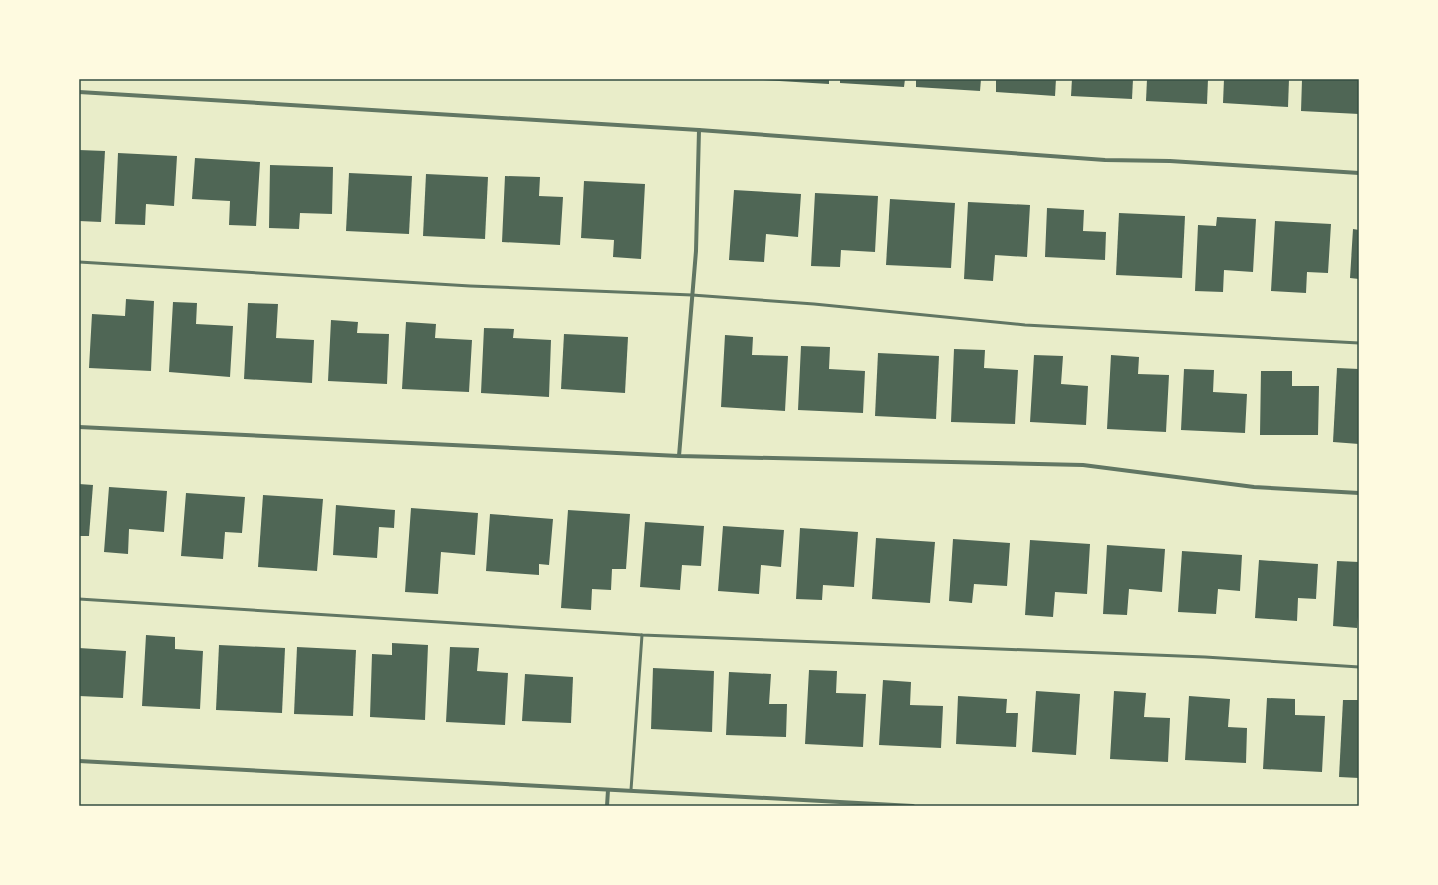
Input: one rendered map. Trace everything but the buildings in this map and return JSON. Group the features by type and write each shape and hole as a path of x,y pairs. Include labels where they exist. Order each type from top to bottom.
{"street":[{"path":"79,92 699,130 1105,160 1170,161 1359,173"},
{"path":"679,456 696,251 699,130"},
{"path":"79,427 679,456 1083,465 1254,486 1359,493"},
{"path":"79,761 914,806"},
{"path":"607,806 608,790"}],"lane":[{"path":"79,262 470,286 692,295 814,304 1025,325 1359,343"},
{"path":"79,599 642,635 1205,656 1359,667"},
{"path":"632,790 642,635"}]}
